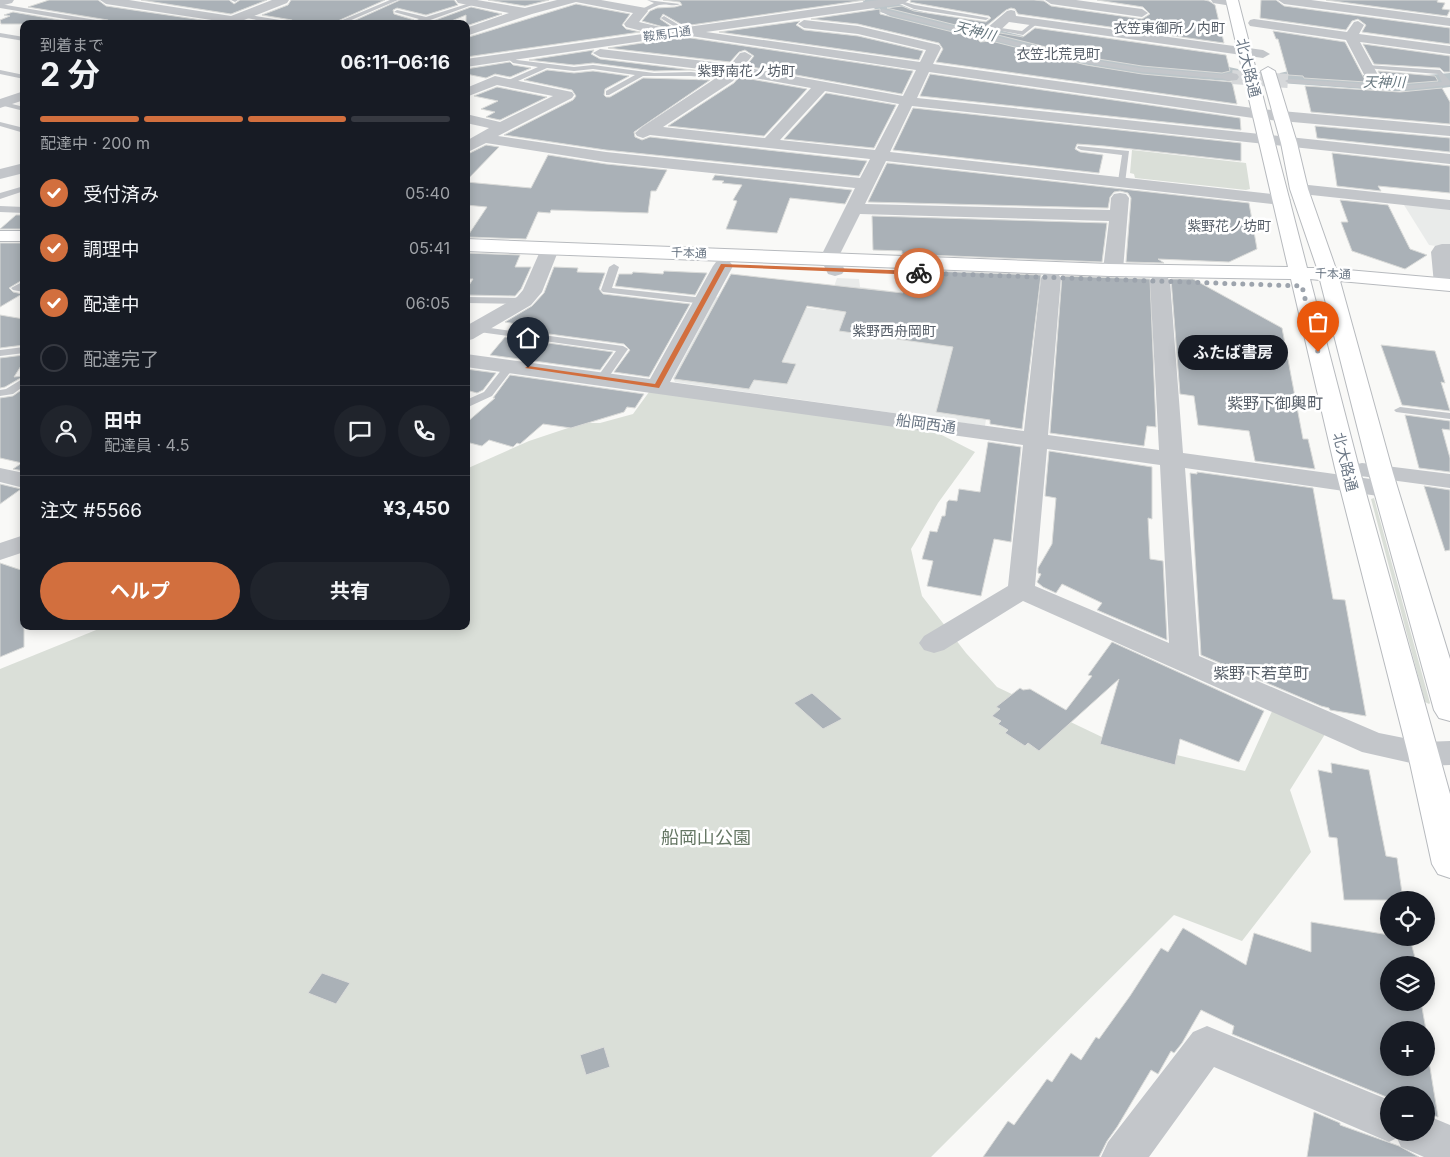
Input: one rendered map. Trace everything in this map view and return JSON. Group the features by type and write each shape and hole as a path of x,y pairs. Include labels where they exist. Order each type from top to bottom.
{"main road":[{"name":"北大路通","path":"1232,0 1254,23 1282,116 1299,189 1330,280 1383,481 1450,710"},
{"name":"北大路通","path":"1232,0 1349,476 1437,754 1450,864"},
{"path":"0,236 20,236"},
{"path":"0,245 20,244"},
{"name":"千本通","path":"470,245 723,266 832,264 1051,278 1160,281 1330,280 1386,289 1448,288"},
{"name":"千本通","path":"470,255 548,253 832,264 1113,270 1300,280"}],"street":[{"path":"0,3 8,0"},
{"path":"106,0 233,20 283,0"},
{"path":"470,31 528,11 572,0"},
{"path":"581,0 642,11"},
{"path":"1051,0 1145,10 1120,35"},
{"path":"1284,0 1370,5 1450,22"},
{"name":"鞍馬口通","path":"470,62 899,1"},
{"path":"469,2 506,10 528,11"},
{"path":"1351,36 1370,5"},
{"path":"642,11 630,24 658,30 666,34"},
{"path":"988,30 1009,16 1035,22 1120,35 1263,54"},
{"path":"606,157 733,73 776,19 858,30 934,48 854,209 832,264"},
{"path":"1254,23 1450,50"},
{"path":"687,32 690,34 1260,114 1450,131"},
{"path":"1351,36 1375,84"},
{"path":"579,46 585,51 656,60 907,101 1450,160"},
{"path":"470,91 496,80 567,95 473,141"},
{"path":"769,143 820,86"},
{"path":"470,119 502,127"},
{"path":"647,130 1282,200"},
{"path":"473,141 866,184"},
{"path":"0,174 20,169"},
{"path":"1113,270 1122,181"},
{"path":"1299,189 1450,205"},
{"path":"854,209 1118,216"},
{"path":"1448,288 1440,252 1442,250 1450,250"},
{"path":"471,332 524,300 532,292 548,253"},
{"path":"657,386 723,266"},
{"path":"1021,590 1051,278"},
{"path":"1160,281 1184,661"},
{"name":"船岡西通","path":"470,361 1172,459 1383,481 1450,481"},
{"path":"0,552 20,544"},
{"path":"934,643 1021,590"},
{"path":"1021,590 1373,744 1437,754"},
{"path":"1123,1157 1207,1046 1380,1117"},
{"path":"1435,1140 1450,1147"}],"lane":[{"path":"346,20 395,0"},
{"path":"650,0 677,4"},
{"path":"899,1 988,30 1130,69 1230,77"},
{"path":"397,12 426,19 469,2"},
{"path":"642,11 660,2"},
{"path":"0,3 87,20"},
{"path":"882,11 988,30 1023,33 1035,22"},
{"path":"664,18 687,32"},
{"path":"0,35 20,38"},
{"path":"509,57 515,62 574,69 593,67 641,73 733,73"},
{"path":"608,93 641,73 656,60"},
{"path":"510,83 546,66"},
{"path":"1288,81 1424,87 1447,82 1440,72 1367,67"},
{"path":"0,72 20,76"},
{"path":"7,100 20,106"},
{"path":"0,124 20,130"},
{"path":"1080,148 1126,153 1122,181"},
{"path":"0,196 20,189"},
{"path":"0,209 20,210"},
{"path":"614,267 606,290 704,301"},
{"path":"470,300 524,300"},
{"path":"471,332 623,349 602,379"},
{"path":"0,353 20,350"},
{"path":"470,403 488,394 510,366"},
{"path":"0,393 9,392 20,385"},
{"path":"1400,410 1450,416"}],"shaded area":[{"path":"1404,205 1450,206 1450,248 1429,245"},
{"path":"837,278 859,279 860,287 891,291 883,315 998,338 985,426 675,382 673,378 716,297 826,310"}],"green space":[{"path":"1132,150 1246,163 1250,189 1135,178 1134,174 1130,173"},
{"name":"船岡山公園","path":"649,392 932,430 975,452 938,503 911,549 922,596 966,653 997,687 1104,738 1245,771 1273,709 1327,731 1290,790 1311,852 1242,941 1174,915 931,1157 0,1157 0,669 96,630 470,630 470,467 529,441 583,423 600,423 633,414"},
{"path":"1374,498 1429,704 1425,702 1371,499"}],"building":[{"path":"49,0 98,0 106,6 201,20 108,20 28,7"},
{"path":"141,0 229,0 234,4 240,0 267,0 231,14"},
{"path":"291,0 385,0 340,20 292,20 262,15 288,5"},
{"path":"400,0 454,0 458,5 426,15 397,8 393,10 394,14 414,20 356,20"},
{"path":"488,0 549,0 525,6"},
{"path":"663,0 865,0 684,26 663,14 660,19 672,27 667,28 642,21 650,11 657,8 682,5 680,2"},
{"path":"911,0 1034,0 1044,1 1051,6 1142,19 1150,14 1143,7 1097,0 1204,0 1215,5 1224,43 1018,14 1015,9 1011,8 980,31 887,8 902,6 914,11 986,22 991,18 989,16 910,2"},
{"path":"1261,0 1276,0 1284,6 1450,28 1450,44 1362,32 1366,25 1358,19 1352,21 1346,30 1260,18"},
{"path":"1326,0 1438,0 1437,2 1445,3 1442,9 1450,10 1447,16"},
{"path":"576,4 630,14 622,25 626,29 640,32 470,56 470,37"},
{"path":"471,7 502,14 470,25 470,20 466,20 466,15 454,20 436,20"},
{"path":"880,9 880,14 977,38 980,42 991,41 1086,65 1142,74 1232,82 1237,104 936,62 943,49 939,43 858,24 811,19"},
{"path":"13,12 59,20 20,20 20,24 1,24 0,20 10,16 4,15"},
{"path":"800,21 796,25 804,30 858,36 923,51 919,60 719,32"},
{"path":"1035,28 1226,55 1230,71 1222,73 1142,66 1086,57 998,35 1000,33 1023,37"},
{"path":"1273,31 1345,42 1366,82 1304,78 1303,76 1288,75 1278,39 1276,39"},
{"path":"684,37 913,71 902,94 746,66 754,56 745,50 739,52 730,62 608,48"},
{"path":"1363,44 1450,56 1450,72 1444,72 1440,68 1374,64"},
{"path":"594,50 591,54 600,59 717,73 691,70 654,71 593,63 574,65 529,60"},
{"path":"510,62 513,65 531,68 510,77 495,74 486,78 470,75 470,68"},
{"path":"547,70 574,73 593,71 629,76 605,89 604,95 606,97 610,97 643,78 710,80 634,132 635,137 642,140 650,137 867,161 859,176 606,150 504,135 573,100 576,96 572,90 524,80"},
{"path":"1378,71 1435,76 1438,81 1400,84 1385,83"},
{"path":"930,74 1240,118 1241,130 920,96"},
{"path":"739,77 807,89 764,136 668,126 734,83"},
{"path":"1305,86 1400,92 1442,88 1450,102 1450,124 1311,112"},
{"path":"497,87 547,97 500,120 486,117 495,112 481,109 498,101 474,96"},
{"path":"826,93 896,105 874,148 784,139"},
{"path":"913,108 1241,143 1241,161 1077,144 1075,149 1080,152 1103,155 1099,173 893,150"},
{"path":"1315,126 1450,138 1450,152 1317,138"},
{"path":"486,145 499,147 470,177 470,153"},
{"path":"1332,153 1450,166 1450,193 1378,186 1381,191 1337,186"},
{"path":"548,155 606,164 667,170 656,191 651,191 648,213 551,210 550,213 538,212 526,239 470,237 470,232 487,207 470,205 470,182 531,188"},
{"path":"887,163 1249,203 1257,249 1229,262 1158,259 1164,263 1126,262 1131,198 1128,193 1120,191 1114,192 1110,197 1108,208 868,202"},
{"path":"715,175 852,190 845,204 790,198 777,233 726,229 737,201 733,200 742,185 712,180"},
{"path":"1340,200 1388,205 1410,249 1427,255 1405,269 1352,251 1341,222 1348,222"},
{"path":"16,215 20,215 20,229 0,229"},
{"path":"872,216 1107,223 1102,262 902,254 902,251 873,250"},
{"path":"0,243 20,243 20,281 9,288 20,295 0,307"},
{"path":"470,253 520,255 515,267 531,267 521,289 515,296 470,295 470,284 473,279 470,279"},
{"path":"554,267 578,268 577,272 605,273 599,289 603,294 690,304 649,377 614,372 630,350 624,344 512,329 516,324 505,322 532,306 544,293"},
{"path":"903,270 1041,275 1022,429 990,424 990,420 936,412 953,347 839,331 846,312 807,306 782,362 796,364 787,384 754,380 749,389 674,379 731,274 903,293"},
{"path":"664,271 707,273 695,295 615,286 619,274 632,274 633,272 663,274"},
{"path":"1062,276 1150,279 1156,427 1147,426 1144,446 1050,433"},
{"path":"1171,279 1193,279 1282,328 1303,439 1308,439 1315,469 1255,461 1249,431 1198,425 1194,396 1180,394"},
{"path":"0,315 20,318 20,346 0,348"},
{"path":"505,337 613,352 600,370 490,355"},
{"path":"1381,345 1435,351 1445,383 1441,382 1450,411 1402,405"},
{"path":"20,356 20,367 14,377 20,376 20,378 0,388 0,358"},
{"path":"470,370 496,373 483,390 477,393 470,391"},
{"path":"510,375 644,394 635,408 627,407 624,412 571,428 543,424 520,444 517,443 513,447 489,440 482,446 470,443 470,420 495,398 493,398"},
{"path":"20,391 20,463 0,458 0,398 13,396"},
{"path":"1405,415 1450,421 1450,430 1442,429 1450,458 1450,472 1419,468"},
{"path":"988,442 1021,447 1011,542 994,539 981,596 927,586 933,561 922,559 930,531 937,532 942,516 945,516 947,502 949,500 957,501 959,489 980,492"},
{"path":"1049,451 1152,467 1152,519 1148,518 1150,559 1163,561 1167,640 1097,610 1102,603 1062,584 1056,593 1037,582 1041,574 1038,573 1038,568 1052,544 1056,498 1045,496"},
{"path":"20,464 20,470 13,469"},
{"path":"1197,472 1313,488 1333,599 1345,600 1366,716 1330,710 1201,655 1190,473 1197,474"},
{"path":"0,484 20,489 20,490 0,504"},
{"path":"1424,486 1450,490 1450,550 1445,551"},
{"path":"0,563 20,570 20,630 24,630 24,647 0,657"},
{"path":"1112,642 1264,711 1239,762 1180,739 1175,765 1100,744 1119,679 1039,751 1028,743 1025,746 1005,733 1008,730 998,724 1001,721 992,716 1000,709 996,707 1020,688 1023,690 1030,689 1066,710 1092,676 1088,675"},
{"path":"812,693 842,719 823,729 794,703"},
{"path":"1331,763 1369,770 1386,856 1397,858 1402,891 1380,891 1380,900 1344,900 1337,838 1329,837 1318,770 1332,773"},
{"path":"1311,922 1380,934 1380,946 1412,946 1415,956 1380,956 1380,1011 1423,1011 1424,1021 1380,1021 1380,1076 1431,1076 1433,1086 1380,1086 1380,1094 1232,1034 1234,1026 1201,1010 1182,1043 1174,1053 1171,1051 1158,1074 1151,1070 1099,1157 983,1157 1008,1121 1014,1125 1047,1079 1052,1082 1071,1053 1081,1060 1096,1037 1099,1039 1130,996 1161,948 1168,952 1183,928 1246,965 1254,933 1311,952"},
{"path":"322,973 350,983 336,1004 308,993"},
{"path":"604,1047 610,1067 586,1075 580,1055"},
{"path":"1435,1098 1438,1117 1435,1116"},
{"path":"1314,1112 1340,1123 1340,1125 1380,1139 1380,1141 1399,1146 1419,1157 1307,1157"}],"waterway":[{"name":"天神川","path":"872,0 904,14 1077,56 1145,68 1229,74"},
{"name":"天神川","path":"1289,78 1391,84 1418,84 1450,80"}],"tunnel":[{"path":"1232,77 1289,81"}],"way so far":[{"path":"919,273 1302,286 1318,352"}],"place":[{"name":"ふたば書房","path":"1318,352"}],"district":[{"name":"衣笠東御所ノ内町","path":"1169,28"},
{"name":"衣笠北荒見町","path":"1058,54"},
{"name":"紫野南花ノ坊町","path":"746,71"},
{"name":"紫野花ノ坊町","path":"1229,226"},
{"name":"紫野西舟岡町","path":"894,331"},
{"name":"紫野下御輿町","path":"1275,403"},
{"name":"紫野下若草町","path":"1261,673"}],"route":[{"path":"528,368 657,386 723,266 919,273"}]}
